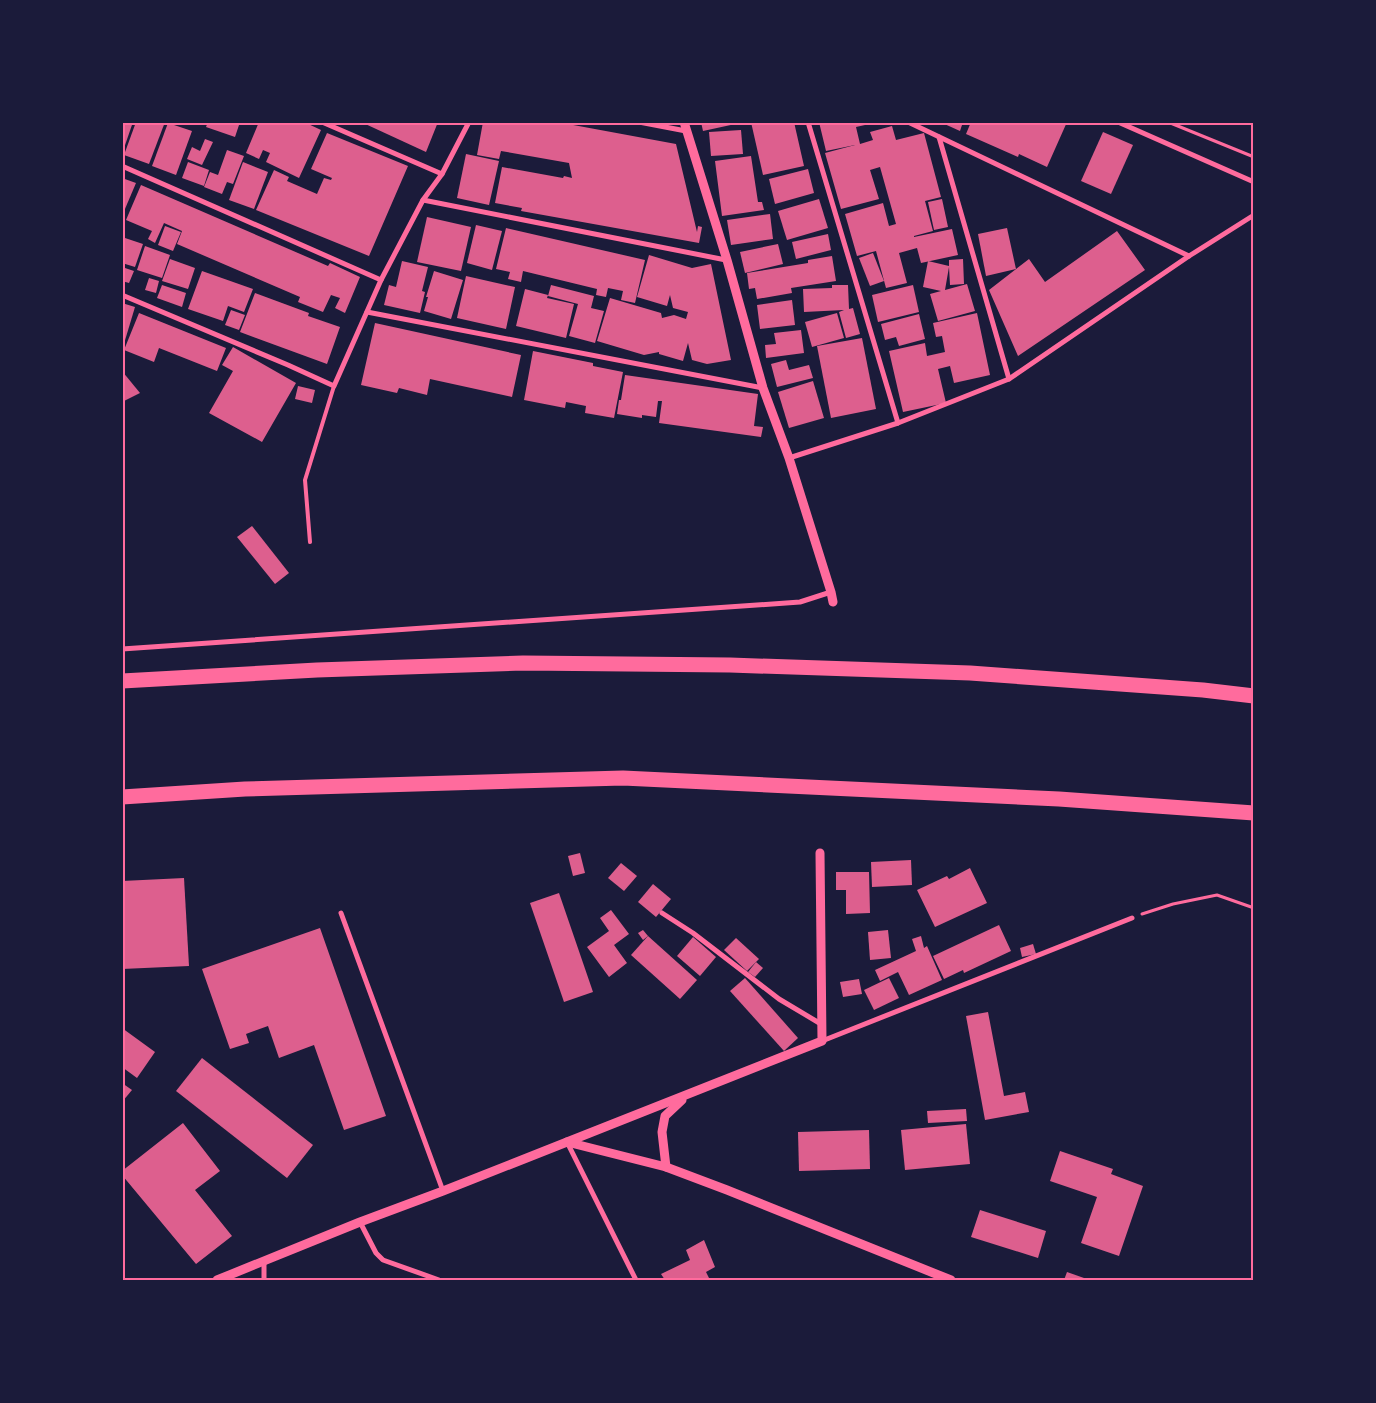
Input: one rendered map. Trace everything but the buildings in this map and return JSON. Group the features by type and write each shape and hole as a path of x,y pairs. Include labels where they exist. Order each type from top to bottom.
{"highway":[{"path":"122,681 317,670 514,663 730,664 970,673 1203,690 1254,696"},
{"path":"122,797 245,789 622,778 1059,799 1254,813"}],"street":[{"path":"322,122 442,174"},
{"path":"122,295 334,386 381,280 423,200 442,174 469,122"},
{"path":"639,122 685,127 727,260 763,388 789,458 832,592 833,602"},
{"path":"808,122 898,423"},
{"path":"908,122 1189,256"},
{"path":"1118,122 1254,182"},
{"path":"939,137 1009,379"},
{"path":"122,166 381,280"},
{"path":"423,200 727,260"},
{"path":"789,458 898,423 1009,379 1189,256 1254,215"},
{"path":"367,312 763,388"},
{"path":"122,649 800,602 832,592"},
{"path":"820,853 822,1041"},
{"path":"341,913 443,1192"},
{"path":"662,913 693,933 778,999 821,1024"},
{"path":"217,1280 1132,918"},
{"path":"666,1167 662,1132 665,1116 686,1096"},
{"path":"567,1142 666,1167 951,1280"},
{"path":"567,1142 636,1280"},
{"path":"360,1222 382,1260 439,1280"},
{"path":"264,1262 264,1280"}],"lane":[{"path":"310,542 304,480 334,386"}],"path":[{"path":"1168,122 1254,157"},
{"path":"1132,918 1172,904 1217,895 1254,908"}]}
